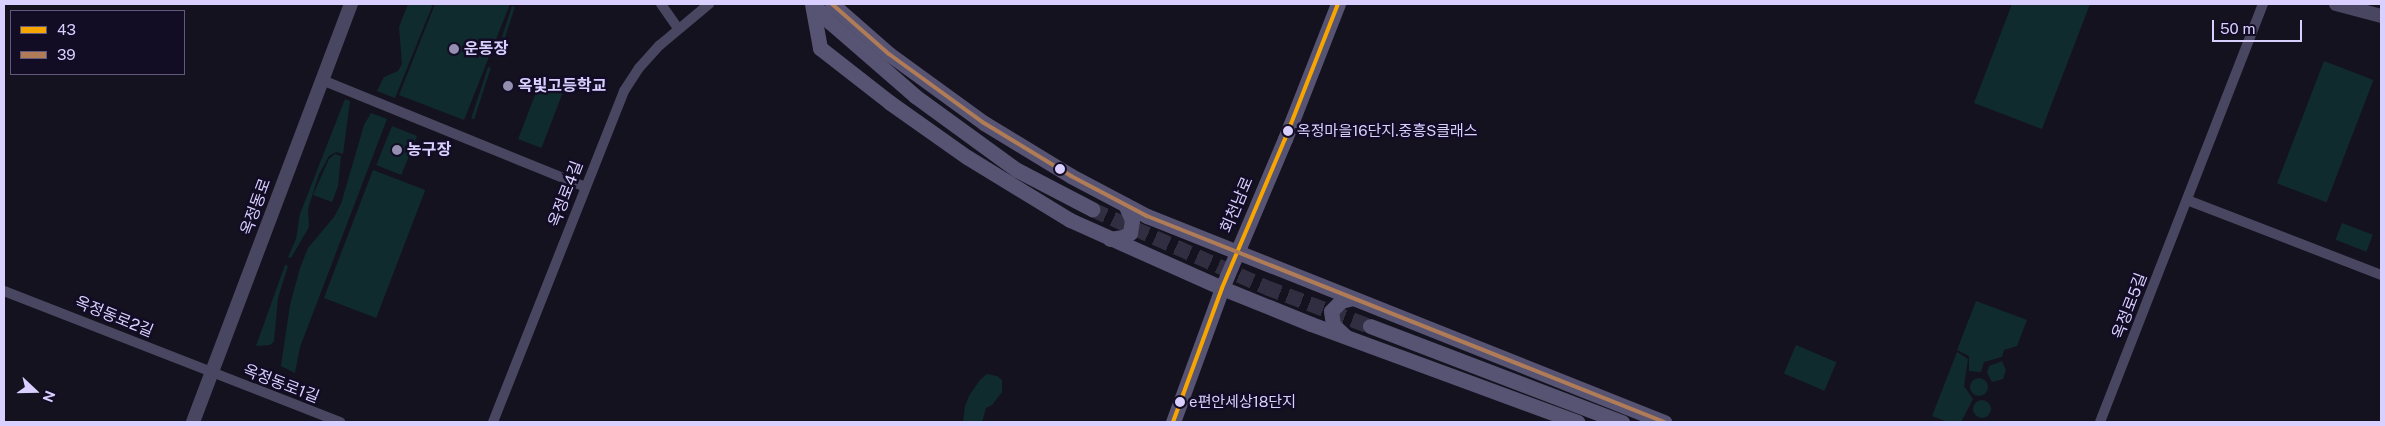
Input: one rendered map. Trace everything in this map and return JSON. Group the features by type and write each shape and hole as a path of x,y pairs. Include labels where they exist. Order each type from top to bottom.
{"main road":[{"path":"812,4 915,96 1017,170 1092,209"},
{"path":"812,4 820,48 889,102 967,157 1070,220 1222,288 1346,337 1578,422"},
{"path":"832,4 889,54 984,123 1071,176 1146,216 1664,422"},
{"name":"회천남로","path":"1173,422 1236,252 1285,139 1338,4"},
{"path":"1110,239 1123,237 1130,233 1132,220 1125,204"},
{"path":"1346,337 1333,325 1331,311 1342,301 1352,298"},
{"path":"1370,326 1622,422"}],"street":[{"name":"옥정동로","path":"193,422 351,4"},
{"path":"661,4 678,28"},
{"name":"옥정로4길","path":"493,422 624,91 639,68 678,28 709,4"},
{"name":"옥정로5길","path":"2100,422 2262,4"},
{"path":"2336,4 2381,16"},
{"path":"322,80 585,187"},
{"path":"2187,200 2381,275"},
{"name":"옥정동로2길","path":"4,291 97,326 212,374"},
{"name":"옥정동로1길","path":"212,374 340,422"}],"green space":[{"path":"408,4 433,4 395,98 377,91 384,77 398,71 402,64 399,27"},
{"name":"운동장","path":"435,4 510,4 464,120 399,95"},
{"path":"2012,4 2090,4 2042,129 1974,103"},
{"path":"512,6 515,7 498,57 496,56"},
{"path":"2324,61 2373,80 2327,202 2277,183"},
{"path":"488,67 491,68 474,119 471,118"},
{"path":"540,82 563,91 541,148 518,139"},
{"path":"345,99 350,101 343,154 336,152 329,156 319,174 308,209 309,227 291,258 288,257 296,239 300,214"},
{"path":"371,113 387,119 300,347 295,373 281,366 290,305 300,268 308,248 334,217 341,204 364,125"},
{"name":"농구장","path":"392,126 417,136 401,175 376,165"},
{"path":"335,154 341,156 338,186 332,202 313,195 329,159"},
{"path":"373,170 425,190 376,318 324,298"},
{"path":"2342,223 2373,235 2366,252 2336,240"},
{"path":"285,265 288,266 278,298 274,341 270,345 256,346"},
{"path":"1976,301 2027,320 2017,346 2004,350 2002,357 1984,362 1981,372 1969,371 1969,356 1957,350"},
{"path":"1796,345 1837,362 1824,391 1784,374"},
{"path":"1957,352 1968,359 1964,386 1973,399 1961,422 1948,422 1932,416"},
{"path":"2002,361 2006,370 2003,379 1992,382 1987,373 1989,366"},
{"path":"987,374 997,376 1002,380 1002,392 992,405 986,408 982,422 963,422 965,406 969,396 980,380"},
{"path":"1979,378 1985,381 1988,387 1985,393 1979,396 1973,393 1970,387 1973,381"},
{"path":"1978,400 1986,400 1991,405 1989,416 1978,418 1973,413 1973,405"}],"tunnel":[{"path":"1092,209 1266,287 1370,326"}],"transit line":[{"name":"39","path":"832,4 889,54 984,123 1071,176 1147,216 1664,422"},
{"name":"43","path":"1173,422 1222,288 1285,139 1338,4"}],"place":[{"name":"운동장","path":"454,49"},
{"name":"옥빛고등학교","path":"508,86"},
{"name":"옥정마을16단지.중흥S클래스","path":"1288,131"},
{"name":"농구장","path":"397,150"},
{"name":"e편안세상18단지","path":"1180,402"}]}
